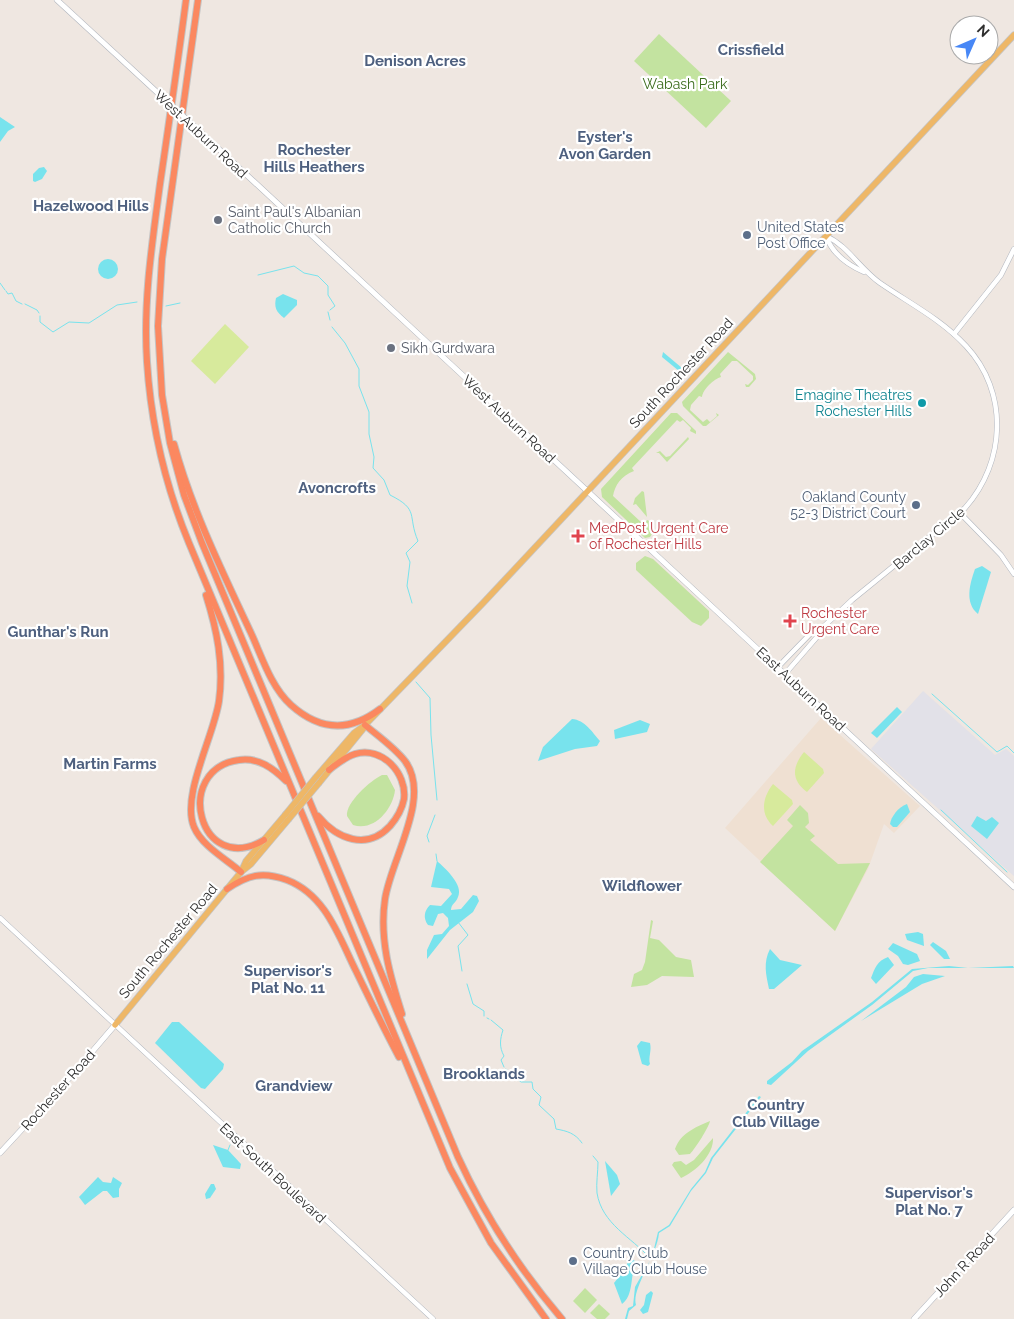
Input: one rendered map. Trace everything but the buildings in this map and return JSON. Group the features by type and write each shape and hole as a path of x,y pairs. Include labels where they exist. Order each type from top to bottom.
{"highway":[{"path":"186,0 149,267 146,334 150,398 160,452 175,506 196,560 450,1168 481,1228 515,1280 546,1319"},
{"path":"198,0 160,281 158,326 162,395 172,452 192,518 458,1157 479,1200 518,1263 562,1319"},
{"path":"162,395 178,459 199,520 278,689 291,705 304,714 332,725 347,726 356,724 380,709"},
{"path":"196,560 219,642 220,690 214,722 192,795 192,820 204,841 241,872"},
{"path":"365,725 404,760 409,768 414,788 412,810 387,888 383,924 389,972 414,1053"},
{"path":"313,810 338,834 360,840 382,834 394,822 402,808 403,783 392,766 379,755 364,752 356,754 329,770"},
{"path":"264,840 248,847 238,848 222,844 216,840 209,833 201,816 199,802 203,786 216,769 225,764 241,760 264,764 278,774 290,787"},
{"path":"226,889 248,876 272,875 302,887 320,903 330,918 424,1107"}],"main road":[{"name":"West Auburn Road","path":"57,0 587,492"},
{"name":"South Rochester Road","path":"115,1025 226,889 251,864 286,817 354,733 365,725 484,602 1014,35"},
{"name":"East Auburn Road","path":"587,492 1014,887"},
{"name":"South Rochester Road","path":"317,780 329,770 359,736 365,725"},
{"name":"South Rochester Road","path":"241,872 246,861 286,817"},
{"name":"Rochester Road","path":"0,1153 74,1074 115,1025"},
{"name":"John R Road","path":"914,1319 1014,1210"}],"street":[{"name":"Barclay Circle","path":"785,674 817,637 822,628 852,600 960,514 977,494 991,468 996,446 998,422 994,398 984,372 971,352 954,334 866,272 834,240 826,236"},
{"path":"954,334 1001,275 1014,249"},
{"path":"960,514 1001,555 1014,574"},
{"name":"Barclay Circle","path":"778,667 811,633 822,628"},
{"name":"East South Boulevard","path":"0,918 433,1319"}],"shaded area":[{"path":"923,691 995,755 1006,749 1014,756 1014,876 871,749"},
{"path":"821,718 920,806 894,833 884,824 868,869 835,931 725,828"}],"green space":[{"name":"Wabash Park","path":"659,34 731,101 706,128 634,61"},
{"path":"225,324 249,347 215,384 191,361"},
{"path":"728,352 755,374 756,379 749,387 746,387 745,384 748,385 753,380 753,376 737,361 732,361 720,374 721,377 709,385 702,397 699,396 691,405 690,410 703,422 707,419 710,422 717,416 716,413 719,415 706,426 703,426 683,406 682,402"},
{"path":"671,413 677,413 696,431 696,434 690,431 691,428 683,420 680,422 677,420 632,468 634,471 619,481 613,496 642,523 648,520 654,531 650,537 645,538 602,497 601,489"},
{"path":"688,437 689,439 667,462 659,453 656,453 660,451 666,457 670,456"},
{"path":"642,491 644,492 647,517 636,504 633,505 635,498"},
{"path":"645,556 653,559 709,611 709,618 701,626 692,622 636,570 636,563"},
{"path":"804,752 823,769 824,773 807,792 798,783 795,773 797,763"},
{"path":"382,775 387,775 395,790 391,804 375,822 361,826 353,825 347,816 350,805 366,787"},
{"path":"773,784 792,800 793,804 773,826 766,816 764,806 769,789"},
{"path":"800,805 808,813 809,823 805,827 815,836 810,840 838,864 870,863 835,931 760,862 793,826 787,820"},
{"path":"651,920 653,921 650,938 659,940 676,957 691,960 694,977 662,976 647,985 631,987 634,974 642,970 645,962"},
{"path":"710,1121 702,1138 690,1154 679,1155 675,1149 684,1135"},
{"path":"713,1138 710,1151 703,1162 692,1172 681,1178 672,1165 674,1162 681,1161 686,1165 694,1160"},
{"path":"585,1288 597,1300 585,1313 573,1301"},
{"path":"599,1304 610,1314 605,1319 597,1319 590,1313"}],"water":[{"path":"0,117 15,127 8,131 0,142"},
{"path":"44,167 47,171 42,179 33,181 33,174 39,168"},
{"path":"104,259 112,259 118,265 118,273 112,279 104,279 98,273 98,265"},
{"path":"283,294 297,300 297,305 284,318 277,311 275,304 276,298"},
{"path":"663,352 683,371 679,371 662,357"},
{"path":"982,566 991,572 978,614 971,604 969,593 975,569"},
{"path":"897,707 902,712 877,738 871,733"},
{"path":"572,719 581,722 591,730 600,741 597,746 575,749 538,761 543,747"},
{"path":"640,720 650,724 647,732 615,739 614,730"},
{"path":"907,804 910,812 897,827 893,827 890,824 893,815"},
{"path":"977,816 986,821 992,817 999,823 987,839 971,826"},
{"path":"437,861 453,877 458,887 458,897 451,910 461,909 473,895 477,896 479,901 473,912 450,930 427,959 427,950 434,935 442,934 449,926 448,918 443,913 438,914 433,926 428,925 425,917 425,912 430,905 441,906 452,894 449,889 431,887"},
{"path":"918,932 923,934 924,946 907,940 905,934"},
{"path":"933,942 946,951 950,959 944,959 930,945"},
{"path":"893,943 917,954 920,961 908,965 903,964 898,956 888,949"},
{"path":"770,949 780,960 802,965 774,989 769,989 766,973 766,959"},
{"path":"888,957 894,965 876,984 871,978 874,971 879,963"},
{"path":"949,966 968,968 928,968 913,971 872,1005 808,1051 771,1085 767,1084 767,1081 792,1062 802,1051 872,1002 912,969"},
{"path":"1013,966 1014,968 968,968"},
{"path":"923,974 945,976 922,984 861,1021 906,987 914,977"},
{"path":"172,1022 179,1022 224,1064 223,1069 205,1089 201,1088 155,1043"},
{"path":"641,1041 650,1043 650,1064 648,1066 642,1064 637,1046"},
{"path":"759,1096 761,1097 713,1158 706,1173 691,1191 670,1226 659,1233 653,1255 658,1232 669,1225 691,1189 705,1172 711,1158"},
{"path":"213,1145 228,1150 241,1164 240,1169 223,1167"},
{"path":"605,1161 617,1175 620,1184 611,1196"},
{"path":"98,1177 103,1182 111,1183 113,1177 122,1183 119,1189 119,1197 113,1198 107,1191 103,1191 85,1205 79,1197"},
{"path":"211,1184 214,1184 216,1189 210,1198 206,1199 205,1194"},
{"path":"629,1258 637,1262 633,1272 629,1295 622,1304 614,1283 626,1268"},
{"path":"650,1260 637,1290 636,1305 629,1311 627,1319 625,1319 628,1308 633,1306 635,1287"},
{"path":"651,1291 653,1293 648,1312 643,1314 640,1310 644,1305 646,1295"}],"waterway":[{"path":"258,275 294,266 304,273 318,276 328,286 328,295 335,306 330,310"},
{"path":"0,283 5,290"},
{"path":"6,291 8,294 12,293 16,301 22,304"},
{"path":"40,316 40,322 53,332 69,322 89,323 117,305 137,302"},
{"path":"166,306 180,303"},
{"path":"25,304 39,313"},
{"path":"328,312 330,320"},
{"path":"332,327 345,343 359,369 359,386 369,412 369,434 374,457 373,468 384,480 390,495 405,505 411,514 418,541 406,553 410,562 407,586 412,603"},
{"path":"416,682 430,698 431,735 437,800"},
{"path":"932,694 997,752 1007,746 1014,753"},
{"path":"941,810 1007,872"},
{"path":"429,842 427,836 435,815"},
{"path":"436,854 437,861"},
{"path":"458,922 468,935 458,946 462,971"},
{"path":"467,984 473,1004 484,1011 484,1016"},
{"path":"491,1020 503,1030 500,1043 504,1056 501,1060 504,1067"},
{"path":"506,1069 521,1082 532,1082 533,1089 541,1097 539,1105 554,1119 556,1129 570,1133 582,1143"},
{"path":"228,1150 230,1145"},
{"path":"593,1156 598,1162 597,1193 605,1213 611,1222 650,1258"}],"place":[{"name":"Saint Paul's Albanian Catholic Church","path":"218,220"},
{"name":"United States Post Office","path":"747,235"},
{"name":"Sikh Gurdwara","path":"391,348"},
{"name":"Emagine Theatres Rochester Hills","path":"922,403"},
{"name":"Oakland County 52-3 District Court","path":"916,505"},
{"name":"MedPost Urgent Care of Rochester Hills","path":"578,536"},
{"name":"Rochester Urgent Care","path":"790,621"},
{"name":"Country Club Village Club House","path":"573,1261"}],"district":[{"name":"Crissfield","path":"751,50"},
{"name":"Denison Acres","path":"415,61"},
{"name":"Eyster's Avon Garden","path":"605,146"},
{"name":"Rochester Hills Heathers","path":"314,158"},
{"name":"Hazelwood Hills","path":"91,206"},
{"name":"Avoncrofts","path":"337,488"},
{"name":"Gunthar's Run","path":"58,632"},
{"name":"Martin Farms","path":"110,764"},
{"name":"Wildflower","path":"642,886"},
{"name":"Supervisor's Plat No. 11","path":"288,980"},
{"name":"Brooklands","path":"484,1074"},
{"name":"Grandview","path":"294,1086"},
{"name":"Country Club Village","path":"776,1114"},
{"name":"Supervisor's Plat No. 7","path":"929,1202"}]}
